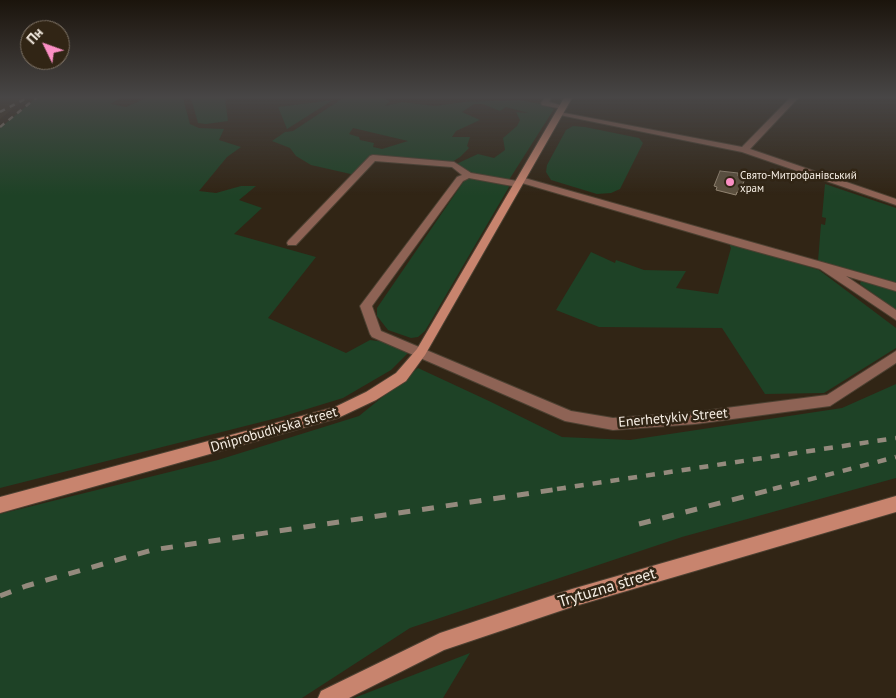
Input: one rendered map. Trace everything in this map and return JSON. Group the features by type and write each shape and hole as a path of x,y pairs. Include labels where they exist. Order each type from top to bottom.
{"street":[{"name":"Dniprobudivska street","path":"0,505 338,412 371,396 401,377 421,352 549,131"},
{"path":"664,131 744,150 896,202"},
{"path":"744,150 763,131"},
{"path":"292,243 373,158 454,165 468,175 519,182 896,287"},
{"name":"Enerhetykiv Street","path":"468,175 460,179 366,306 376,334 570,417 613,424 695,418 830,400 896,356"},
{"path":"824,266 896,316"},
{"name":"Trytuzna street","path":"328,698 450,639 572,598 896,504"}],"green space":[{"path":"0,131 223,131 219,140 241,147 227,157 199,191 216,193 241,186 256,186 239,200 262,208 234,234 316,257 268,318 346,353 370,340 385,342 408,353 391,370 343,398 281,417 0,488"},
{"path":"351,131 349,134 359,137 360,140 374,143 373,147 382,149 408,141 364,131 457,131 452,137 470,137 467,146 469,148 460,157 447,165 380,157 355,175 311,165 296,156 290,148 272,141 285,132"},
{"path":"512,131 540,131 507,183 509,187 425,331 418,337 411,338 388,330 377,316 377,308 468,175 454,165 478,154 494,158 505,150 503,138"},
{"path":"566,131 603,131 639,138 643,143 620,189 611,193 597,194 551,180 546,172 547,165"},
{"path":"825,184 896,208 896,284 818,261 821,224 825,225 826,218 822,217"},
{"path":"728,242 819,270 896,328 896,348 824,393 765,394 722,328 599,327 556,310 591,252 615,263 616,260 644,270 686,271 676,288 718,294 731,248"},
{"path":"865,280 896,289 896,310 860,284 861,281"},
{"path":"418,368 562,437 630,440 842,408 896,384 896,478 682,537 410,628 302,698 0,698 0,514 218,460 359,416"},
{"path":"470,653 443,698 354,698"}],"building":[{"name":"Свято-Митрофанівський храм","path":"720,171 738,173 738,176 745,178 740,193 737,192 736,195 716,190 717,187 714,186"}],"railway":[{"path":"557,489 896,438"},
{"path":"773,489 896,457"},
{"path":"0,596 26,586 152,550 565,488"},
{"path":"639,524 778,488"}],"place":[{"name":"Свято-Митрофанівський храм","path":"730,182"}]}
